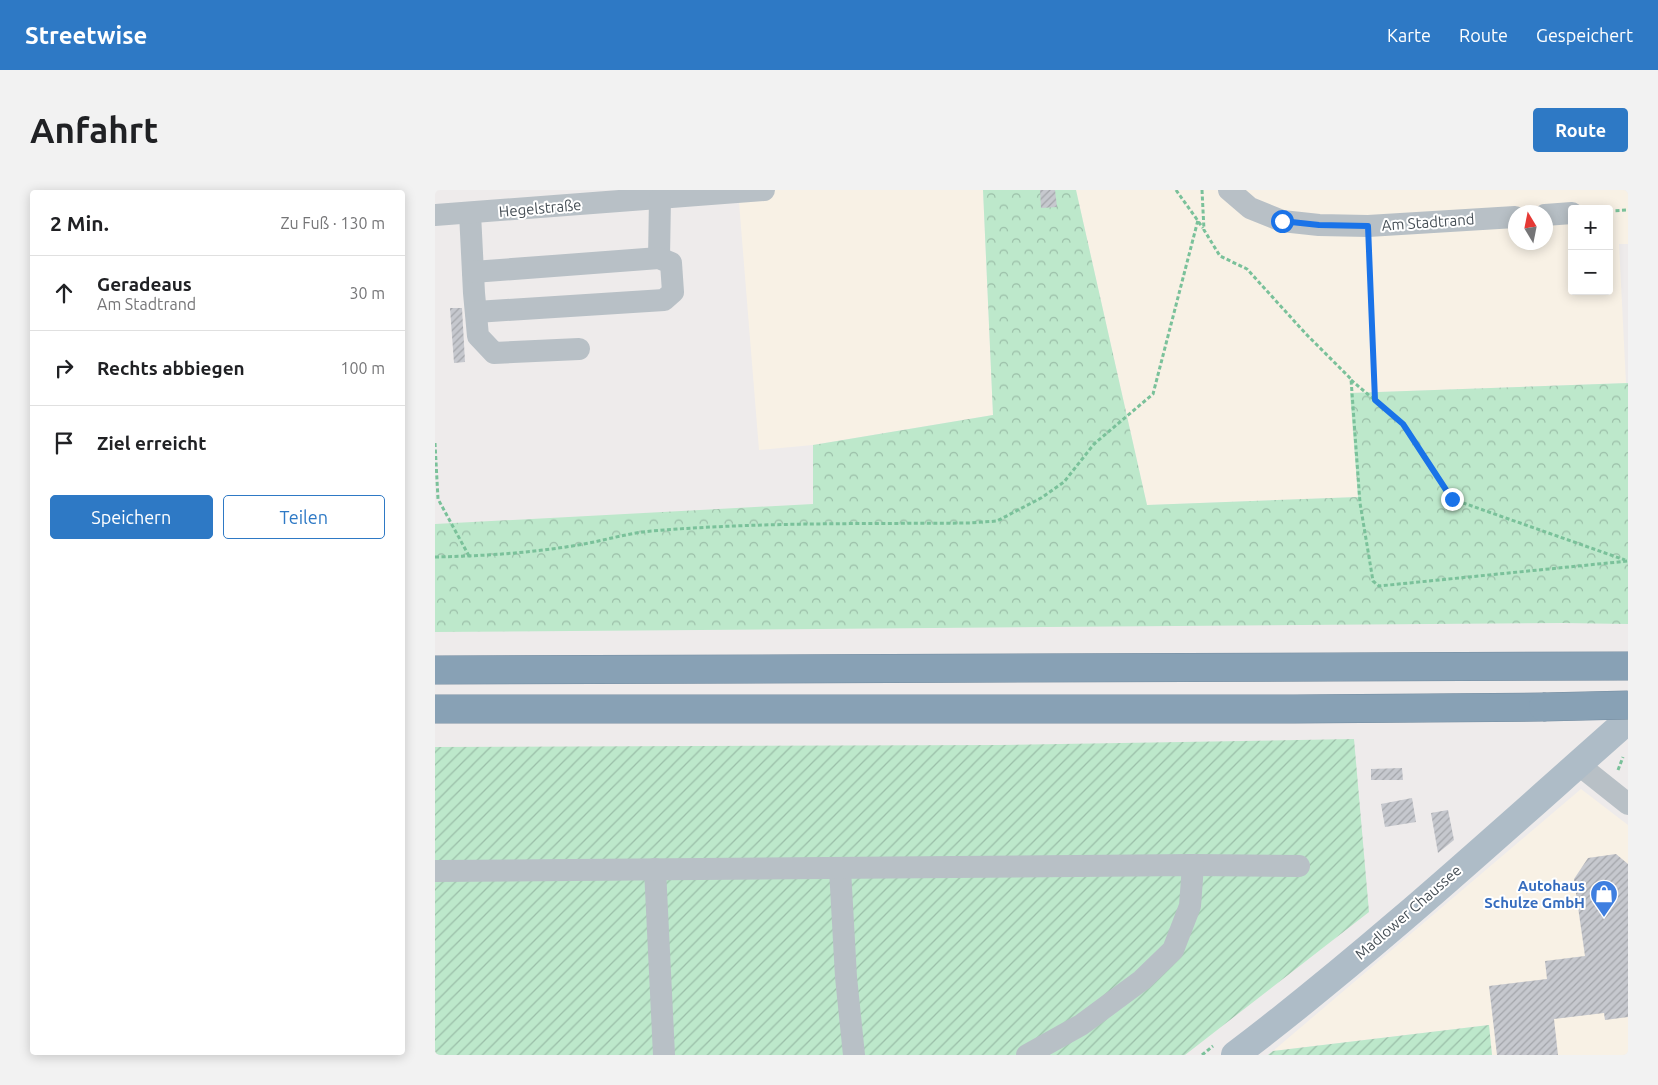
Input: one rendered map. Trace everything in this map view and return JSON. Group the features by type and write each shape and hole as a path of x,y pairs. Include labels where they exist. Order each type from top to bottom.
{"highway":[{"path":"435,670 1619,666"},
{"path":"435,709 1294,710 1628,705"}],"main road":[{"name":"Madlower Chaussee","path":"1235,1055 1279,1022 1405,916 1628,720"}],"street":[{"name":"Hegelstraße","path":"435,215 764,190"},
{"name":"Am Stadtrand","path":"1229,190 1250,208 1282,221 1319,225 1368,226 1508,217"},
{"path":"659,198 659,258"},
{"path":"470,213 478,336 494,353 579,349"},
{"path":"1553,214 1568,213"},
{"path":"473,272 659,258 671,263 673,292 664,300 476,312"},
{"path":"1579,765 1628,804"},
{"path":"1027,1055 1081,1025 1142,980 1173,950 1190,906 1193,865"},
{"path":"435,871 1193,865 1299,866"},
{"path":"655,869 664,1055"},
{"path":"840,869 846,977 854,1055"}],"path":[{"path":"1177,190 1220,256 1247,269 1306,334 1351,379 1403,424 1452,499 1628,561"},
{"path":"1202,190 1204,230"},
{"path":"1613,211 1628,210"},
{"path":"435,557 522,553 649,531 706,527 794,524 969,523 997,520 1041,498 1064,482 1094,444 1153,394 1198,220"},
{"path":"1368,226 1375,400"},
{"path":"1351,379 1360,503 1373,581 1379,586 1628,561"},
{"path":"435,443 438,499 469,556"}],"shaded area":[{"path":"738,190 983,190 993,415 813,445 759,450"},
{"path":"1076,190 1628,190 1628,244 1619,244 1626,383 1351,393 1358,497 1147,505"},
{"path":"1581,789 1628,825 1628,1055 1492,1055 1489,1025 1273,1051"}],"green space":[{"path":"983,190 1076,190 1147,505 1358,497 1350,393 1628,383 1628,624 435,632 435,524 813,504 813,445 993,415"},
{"path":"1354,739 1369,912 1185,1055 435,1055 435,747 1000,745"},
{"path":"1489,1025 1492,1055 1268,1055 1273,1051"}],"building":[{"path":"1040,190 1055,190 1057,207 1041,208"},
{"path":"450,308 462,308 465,362 454,363"},
{"path":"1402,768 1403,780 1371,780 1371,769"},
{"path":"1412,798 1416,822 1385,827 1381,804"},
{"path":"1448,810 1454,840 1438,853 1431,813"},
{"name":"Autohaus Schulze GmbH","path":"1616,854 1628,864 1628,1017 1605,1020 1604,1013 1554,1019 1558,1055 1497,1055 1489,986 1547,979 1545,961 1585,956 1574,879 1588,858"}],"place":[{"name":"Autohaus Schulze GmbH","path":"1604,918"}],"route":[{"path":"1282,221 1319,225 1368,226 1375,400 1403,424 1452,499"}]}
